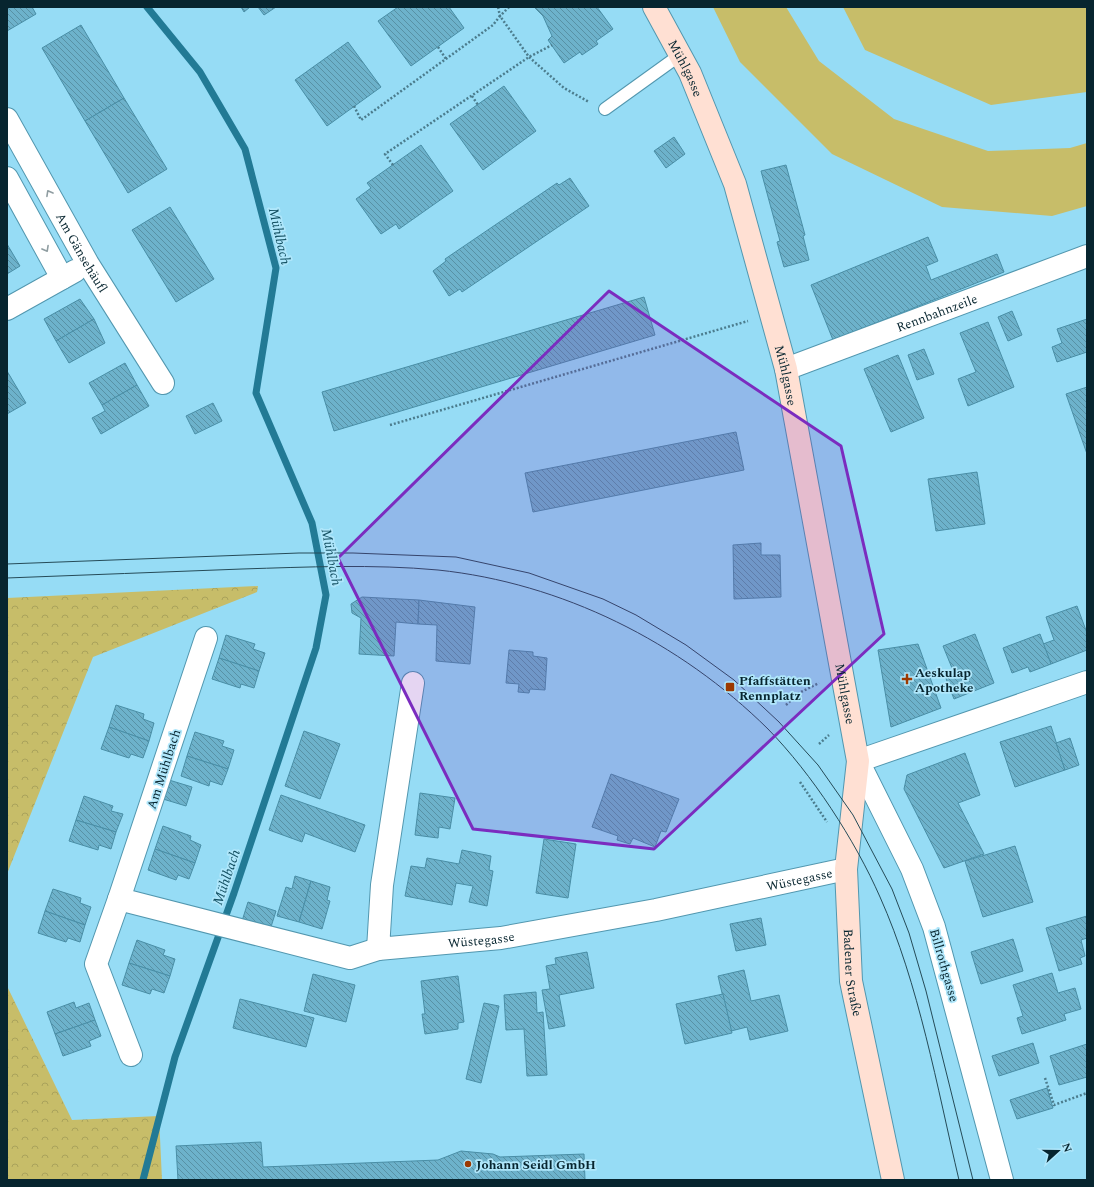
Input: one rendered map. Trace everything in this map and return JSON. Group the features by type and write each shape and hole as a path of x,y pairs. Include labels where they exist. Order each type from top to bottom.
{"street":[{"name":"Mühlgasse","path":"654,7 690,73 735,184 786,369 858,761"},
{"name":"Am Gänsehäufl","path":"7,118 88,264 163,383"},
{"path":"7,178 62,278"},
{"name":"Rennbahnzeile","path":"786,369 1087,256"},
{"path":"7,309 88,264"},
{"name":"Am Mühlbach","path":"131,1055 96,964 206,638"},
{"path":"858,761 1087,682"},
{"path":"119,899 350,958 378,949 382,885 414,683"},
{"name":"Badener Straße","path":"858,761 846,861 851,981 894,1180"},
{"name":"Billrothgasse","path":"858,761 912,868 934,927 1002,1180"},
{"name":"Wüstegasse","path":"378,949 502,938 656,910 846,861"}],"lane":[{"path":"605,109 680,55"}],"path":[{"path":"498,7 500,16 529,57 564,88 605,109"},
{"path":"354,106 361,120 493,25 509,7"},
{"path":"393,165 385,154 529,57 552,46"},
{"path":"438,47 446,59"},
{"path":"472,96 478,105"},
{"path":"390,425 771,314"},
{"path":"786,705 799,693 820,684 818,676"},
{"path":"800,782 846,861"},
{"path":"1045,1078 1054,1105 1087,1094"}],"highlighted area":[{"path":"609,291 841,446 884,634 654,849 473,829 338,558"}],"green space":[{"path":"713,7 786,7 819,61 894,119 988,151 1070,148 1087,143 1087,206 1052,216 942,207 832,154 740,62"},
{"path":"843,7 1087,7 1087,92 991,105 865,50"},
{"path":"258,586 257,592 93,657 7,874 7,598"},
{"path":"7,986 72,1120 159,1116 162,1180 7,1180"}],"building":[{"path":"7,7 32,7 36,14 7,31"},
{"path":"241,7 250,7 244,12"},
{"path":"258,7 276,7 264,15"},
{"path":"398,7 449,7 464,28 411,66 378,21"},
{"path":"534,7 597,7 613,29 596,41 598,44 582,55 580,52 564,63 548,40 552,36 543,16"},
{"path":"81,25 124,98 85,121 42,48"},
{"path":"348,42 381,87 327,126 295,80"},
{"path":"504,86 536,131 483,170 450,124"},
{"path":"124,98 167,169 128,193 85,121"},
{"path":"674,137 685,154 666,168 654,151"},
{"path":"421,145 453,191 399,229 396,224 381,234 356,199 371,188 367,183"},
{"path":"786,165 805,235 803,236 809,260 784,267 777,242 780,241 761,171"},
{"path":"570,178 589,206 462,292 460,289 449,296 433,271 446,261 445,259 557,183 559,185"},
{"path":"170,207 214,279 176,302 132,230"},
{"path":"928,237 938,261 926,266 931,280 997,254 1004,272 833,340 811,285"},
{"path":"7,244 20,266 7,274"},
{"path":"644,297 655,335 334,431 322,392"},
{"path":"80,299 94,319 56,341 44,319"},
{"path":"1012,311 1022,335 1008,341 998,317"},
{"path":"94,319 105,343 69,363 56,341"},
{"path":"1087,319 1087,352 1057,362 1052,347 1062,343 1057,329"},
{"path":"988,322 1014,387 968,406 958,379 976,372 960,333"},
{"path":"924,349 934,374 917,380 908,355"},
{"path":"898,355 924,418 891,432 864,369"},
{"path":"125,363 137,385 102,405 89,383"},
{"path":"7,371 26,403 7,414"},
{"path":"137,385 149,406 101,434 92,418 105,411 102,405"},
{"path":"1087,387 1087,454 1066,394"},
{"path":"213,403 222,421 195,434 186,416"},
{"path":"736,432 744,470 533,512 525,473"},
{"path":"977,472 985,524 936,531 928,479"},
{"path":"761,543 761,555 780,555 781,597 734,599 733,545"},
{"path":"362,597 419,600 418,624 396,622 394,656 359,654 361,618 352,613 351,604"},
{"path":"419,600 475,607 470,664 436,661 437,625 418,624"},
{"path":"1077,606 1087,633 1087,650 1051,664 1043,644 1054,640 1046,617"},
{"path":"975,634 994,683 954,699 945,676 954,673 943,646"},
{"path":"1040,634 1051,664 1030,672 1028,667 1012,673 1003,648"},
{"path":"226,635 255,644 253,649 265,653 259,671 219,658"},
{"name":"Aeskulap Apotheke","path":"918,644 941,708 891,727 878,650"},
{"path":"509,650 533,652 533,656 547,658 545,690 530,689 529,693 518,692 519,684 506,683"},
{"path":"219,658 259,671 254,688 241,684 240,688 212,679"},
{"path":"116,705 144,714 143,719 154,723 149,741 109,727"},
{"path":"1051,726 1065,770 1015,787 1000,742"},
{"path":"109,727 149,741 143,758 131,754 129,758 101,749"},
{"path":"304,731 340,744 320,799 285,786"},
{"path":"195,732 224,741 222,746 234,750 228,769 187,756"},
{"path":"1070,738 1079,765 1065,770 1056,743"},
{"path":"965,753 980,795 958,803 984,854 944,868 904,789 907,775"},
{"path":"187,756 228,769 222,785 210,781 209,786 181,776"},
{"path":"611,774 679,799 666,832 661,831 655,847 633,838 630,844 617,840 618,836 592,827"},
{"path":"169,780 192,787 186,806 163,799"},
{"path":"420,793 455,798 450,829 439,827 438,838 415,835"},
{"path":"281,795 365,825 355,852 305,833 302,842 269,830"},
{"path":"84,796 113,806 111,811 123,814 116,832 76,820"},
{"path":"76,820 116,832 111,849 99,845 98,850 69,841"},
{"path":"163,826 191,836 190,840 201,845 195,863 155,849"},
{"path":"544,839 576,844 568,898 536,893"},
{"path":"1015,846 1033,902 983,917 965,861"},
{"path":"155,849 195,863 189,879 178,875 176,880 148,870"},
{"path":"462,850 491,856 489,870 493,871 487,906 469,902 473,886 456,883 452,905 405,896 411,866 425,868 427,858 459,864"},
{"path":"295,876 311,881 299,922 277,916 286,887 292,889"},
{"path":"311,881 330,887 327,900 330,901 322,929 299,922"},
{"path":"53,889 81,898 80,903 91,907 85,925 45,911"},
{"path":"248,902 276,911 270,930 242,921"},
{"path":"45,911 85,925 80,942 68,938 66,942 38,933"},
{"path":"1087,916 1087,938 1081,940 1085,956 1080,958 1082,964 1059,971 1046,928"},
{"path":"761,918 766,945 736,951 730,924"},
{"path":"1013,939 1023,971 981,984 971,952"},
{"path":"137,940 165,950 163,955 175,959 170,976 129,963"},
{"path":"587,952 594,988 559,995 565,1026 549,1029 542,990 550,989 546,966 556,964 555,958"},
{"path":"129,963 170,976 164,993 152,989 150,994 122,985"},
{"path":"744,970 751,1001 779,995 788,1031 750,1040 747,1027 731,1031 718,976"},
{"path":"1052,973 1058,993 1075,988 1081,1009 1064,1014 1066,1020 1022,1034 1017,1018 1023,1016 1013,985"},
{"path":"313,974 355,985 346,1022 304,1011"},
{"path":"458,976 464,1022 458,1023 458,1029 425,1034 422,1014 425,1014 421,981"},
{"path":"536,992 537,1013 543,1012 547,1075 527,1076 524,1029 506,1030 504,995"},
{"path":"723,994 732,1033 685,1044 676,1004"},
{"path":"240,999 314,1018 306,1047 233,1028"},
{"path":"74,1002 76,1008 89,1003 95,1020 55,1034 47,1012"},
{"path":"484,1003 499,1006 481,1083 466,1079"},
{"path":"95,1020 101,1036 89,1041 91,1046 63,1056 55,1034"},
{"path":"1033,1043 1039,1063 999,1076 992,1056"},
{"path":"1087,1044 1087,1077 1059,1085 1050,1056"},
{"path":"1047,1088 1053,1108 1017,1119 1010,1100"},
{"name":"Johann Seidl GmbH","path":"261,1142 263,1167 438,1160 461,1151 493,1154 500,1157 584,1154 585,1180 178,1180 176,1146"}],"waterway":[{"name":"Mühlbach","path":"143,1180 175,1057 234,893 316,648 326,595 312,523 256,393 276,268 245,149 200,72 147,7"}],"tram line":[{"path":"7,564 299,553 353,553 456,557 529,573 603,599 636,615 686,645 734,680 779,722 818,765 853,815 892,889 909,933 926,991 973,1180"},
{"path":"7,578 315,567 389,567 438,570 484,577 530,588 574,603 616,622 658,644 697,669 734,698 768,729 801,766 831,808 858,853 880,897 894,930 906,965 926,1036 959,1180"}],"place":[{"name":"Aeskulap Apotheke","path":"907,679"},
{"name":"Pfaffstätten Rennplatz","path":"730,687"},
{"name":"Johann Seidl GmbH","path":"468,1164"}]}
